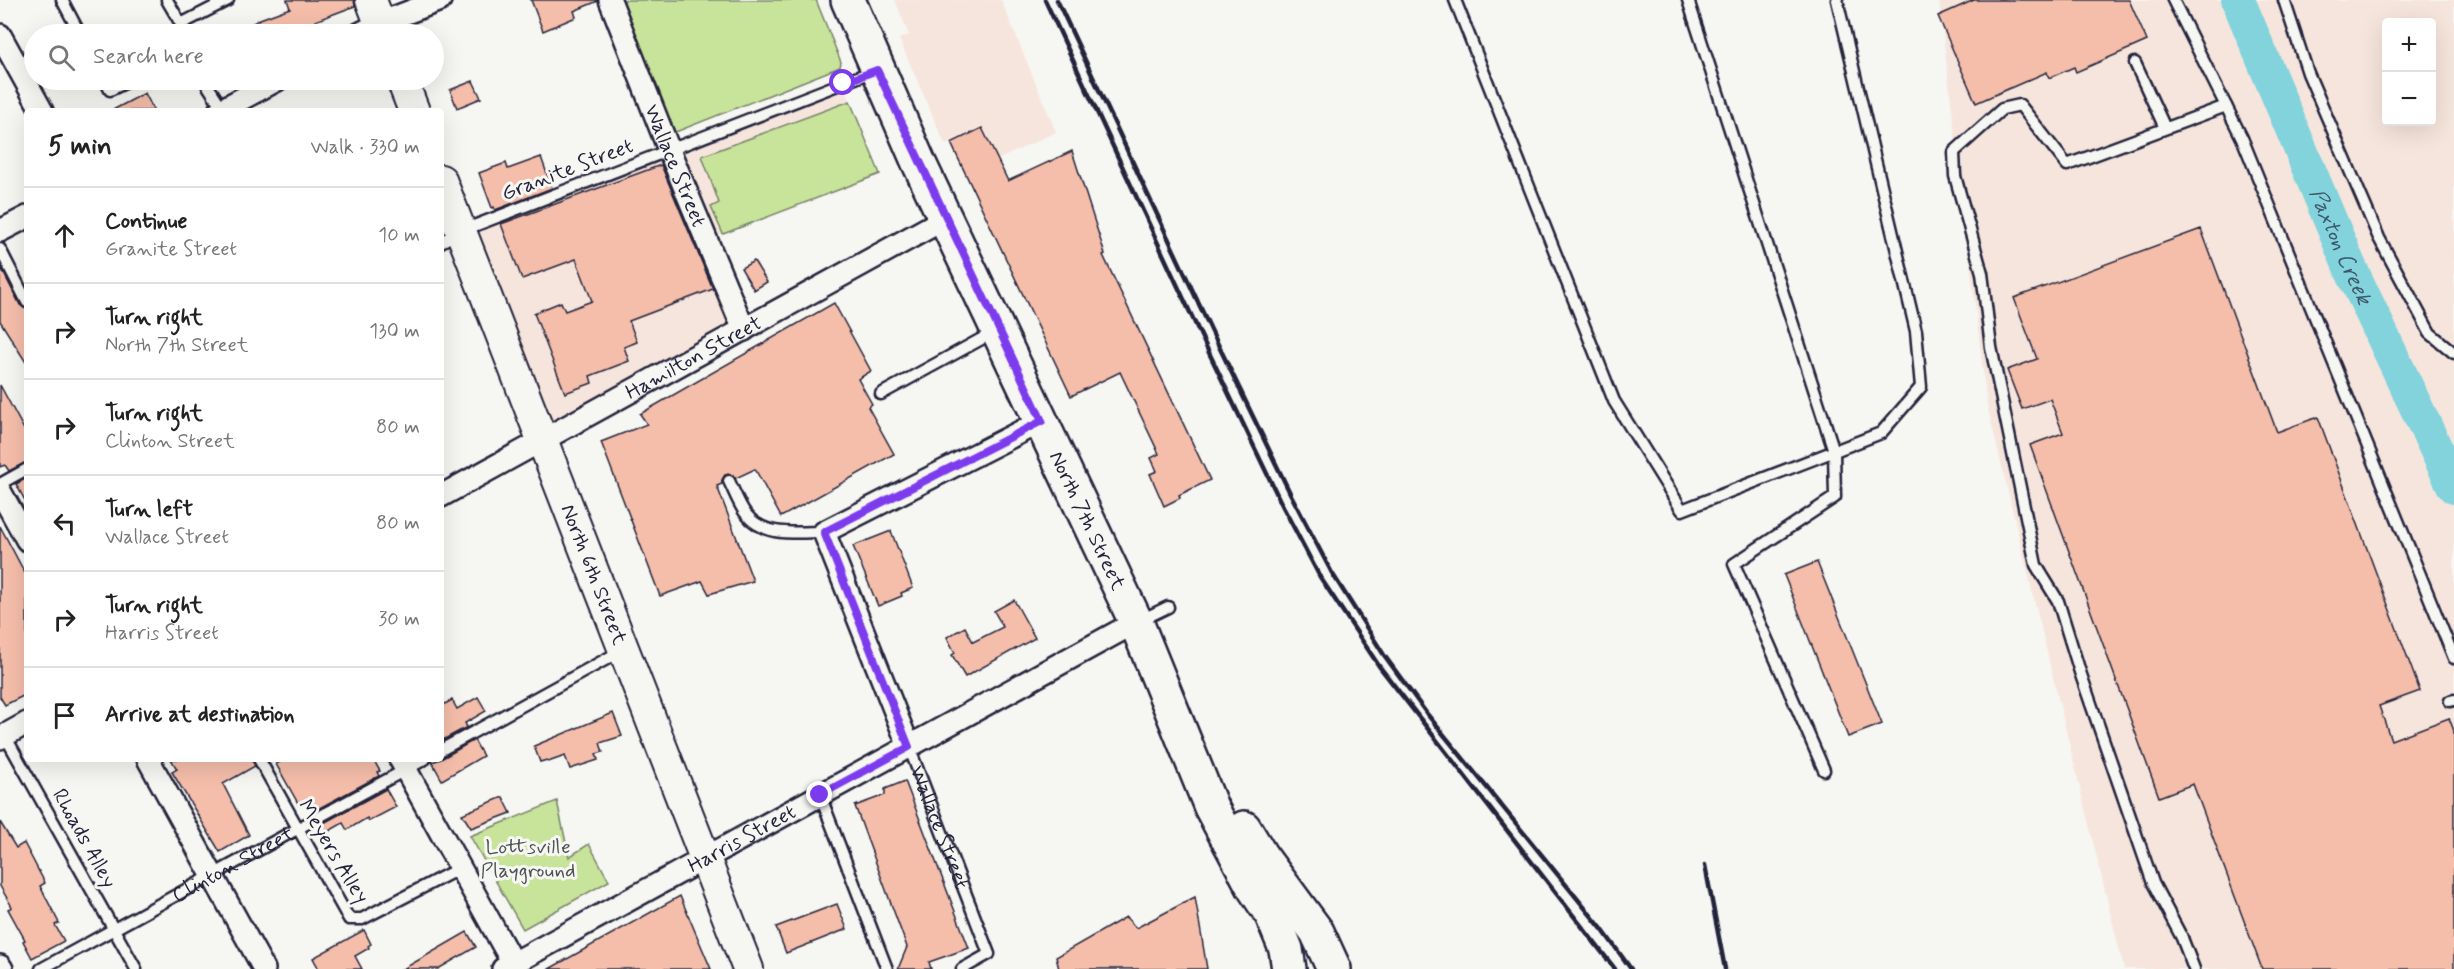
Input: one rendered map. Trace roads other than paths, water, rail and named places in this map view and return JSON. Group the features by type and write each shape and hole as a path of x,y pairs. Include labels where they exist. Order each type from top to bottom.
{"main road":[{"name":"North 7th Street","path":"848,0 877,70 1136,622 1211,807 1254,888 1272,915 1286,949 1289,969"},
{"path":"406,90 413,108"},
{"name":"North 6th Street","path":"444,197 451,237 542,441 748,969"},
{"name":"North 7th Street","path":"1176,716 1261,856 1317,932 1334,969"}],"street":[{"path":"374,23 440,0"},
{"name":"Wallace Street","path":"610,0 744,330"},
{"path":"0,35 24,78"},
{"path":"30,90 40,108"},
{"path":"230,108 260,90"},
{"name":"Hamilton Street","path":"444,489 542,441 946,218"},
{"path":"0,231 24,219"},
{"path":"824,532 1042,421"},
{"path":"0,491 24,535"},
{"name":"Wallace Street","path":"824,532 909,747"},
{"name":"Harris Street","path":"511,967 1136,622"},
{"path":"2,733 24,724"},
{"path":"150,762 264,969"},
{"path":"403,764 511,967"}],"lane":[{"path":"62,0 75,24"},
{"path":"167,0 178,24"},
{"path":"188,24 228,0"},
{"path":"1455,0 1614,401 1682,510 1881,433 1922,387 1916,331 1837,0"},
{"path":"1688,0 1834,451 1835,497 1734,564 1824,770"},
{"path":"2173,0 2242,138 2454,658"},
{"path":"2284,0 2308,73 2379,238 2430,333 2454,353"},
{"path":"2135,63 2165,128"},
{"name":"Granite Street","path":"451,237 877,70"},
{"path":"212,90 227,108"},
{"path":"2194,969 2182,938 2153,883 2080,672 2058,601 2036,565 1990,347 1982,273 1955,176 1954,152 2002,109 2020,105 2067,165 2226,106"},
{"path":"0,249 24,296"},
{"path":"881,394 999,330"},
{"path":"0,484 24,471"},
{"path":"729,481 746,514 757,525 767,530 824,532"},
{"path":"1136,622 1168,607"},
{"path":"444,748 623,650"},
{"name":"Rhoads Alley","path":"2,733 136,969"},
{"name":"Wallace Street","path":"909,747 989,954 962,969"},
{"name":"Meyers Alley","path":"261,762 346,916 352,920 362,919 460,868"},
{"name":"Clinton Street","path":"41,969 297,829 403,764"},
{"path":"820,795 888,969"}],"waterway":[{"name":"Paxton Creek","path":"2238,0 2349,265 2454,487"}],"railway":[{"path":"1045,0 1201,336 1283,507 1320,577 1379,666 1615,969"},
{"path":"1057,0 1212,332 1291,495 1332,573 1384,655 1427,714 1602,929 1631,969"},
{"path":"1705,865 1725,969"}],"park label":[{"name":"Lottsville Playground","path":"528,858"}]}
